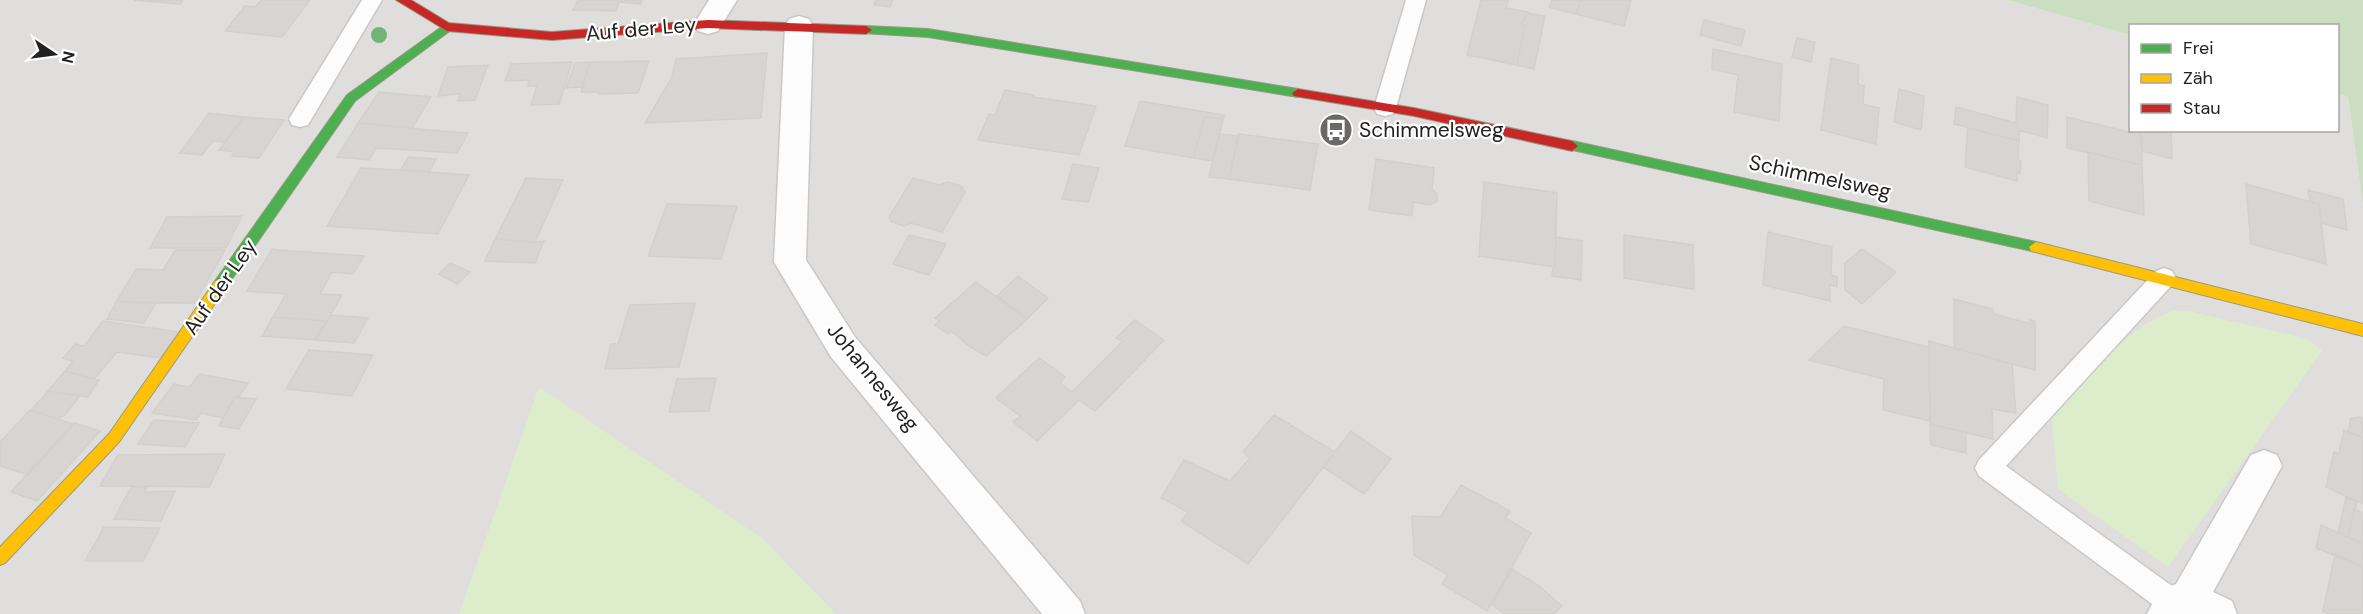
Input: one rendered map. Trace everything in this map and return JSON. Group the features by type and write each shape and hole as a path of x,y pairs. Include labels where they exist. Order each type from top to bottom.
{"street":[{"name":"Auf der Ley","path":"402,0 447,27 552,36 708,24 799,26"},
{"path":"708,24 723,0"},
{"name":"Schimmelsweg","path":"799,26 928,33 1448,120 1994,236 2363,330"},
{"name":"Johannesweg","path":"799,26 790,262 843,347 915,430 1066,614"},
{"name":"Auf der Ley","path":"0,558 114,438 351,98 447,27"},
{"path":"2187,607 2264,466"}],"lane":[{"path":"300,119 372,0"},
{"path":"1385,108 1416,0"},
{"path":"2164,278 1988,468 2187,607"}],"shaded area":[{"path":"0,0 2007,0 2129,35 2129,132 2339,132 2339,94 2348,97 2363,205 2363,614 0,614"}],"green space":[{"path":"2007,0 2363,0 2363,205 2348,97 2339,94 2339,24 2129,24 2129,35"},
{"path":"2172,311 2188,311 2308,339 2322,351 2168,567 2058,489 2052,419 2092,372 2121,343 2154,319"},
{"path":"539,387 763,539 836,614 459,614"}],"building":[{"path":"134,0 183,0 180,4"},
{"path":"261,0 310,0 282,37 225,31 245,6 255,7"},
{"path":"578,0 642,0 641,4 619,2 616,11 573,10"},
{"path":"876,0 893,0 890,7 874,5"},
{"path":"1481,0 1508,0 1506,8 1528,12 1521,24 1525,25 1517,65 1467,55"},
{"path":"1552,0 1581,0 1576,14 1549,7"},
{"path":"1581,0 1631,0 1624,26 1576,14"},
{"path":"1528,13 1545,16 1534,69 1517,65 1525,25 1521,24"},
{"path":"1704,20 1745,30 1741,46 1700,35"},
{"path":"1797,38 1815,42 1811,62 1792,57"},
{"path":"1713,49 1782,64 1779,121 1734,112 1738,75 1712,69"},
{"path":"767,53 761,118 645,123 672,77 676,59"},
{"path":"1831,58 1859,65 1858,84 1864,86 1863,104 1879,108 1876,144 1821,130"},
{"path":"649,61 638,93 581,92 590,62"},
{"path":"572,62 559,104 531,105 537,86 528,86 529,80 505,81 511,64"},
{"path":"590,62 582,87 566,88 575,63"},
{"path":"488,65 475,100 458,101 460,94 438,96 448,67"},
{"path":"1899,89 1924,96 1921,130 1894,122"},
{"path":"1005,90 1034,95 1033,97 1096,106 1079,155 978,140 989,114 995,115"},
{"path":"379,92 431,97 412,128 358,123"},
{"path":"2017,97 2048,105 2047,138 2019,130 2019,141 1954,124 1956,107 2016,123"},
{"path":"1140,101 1224,115 1223,119 1205,117 1193,158 1125,146"},
{"path":"209,113 244,117 225,142 213,141 202,155 180,153"},
{"path":"244,117 284,120 259,158 232,156 235,152 219,150"},
{"path":"1205,117 1223,119 1213,161 1193,158"},
{"path":"2067,117 2142,135 2142,165 2067,148"},
{"path":"358,123 468,133 457,153 376,148 369,160 337,157"},
{"path":"1968,128 2019,141 2018,160 2021,161 2017,181 1965,167"},
{"path":"2139,132 2171,132 2172,159 2142,151"},
{"path":"1219,134 1238,136 1229,179 1209,177"},
{"path":"1239,134 1318,144 1310,190 1229,179"},
{"path":"2088,152 2142,165 2144,215 2089,201"},
{"path":"408,157 436,159 429,172 401,170"},
{"path":"1376,159 1434,168 1432,189 1437,194 1437,201 1430,205 1413,202 1412,216 1369,210"},
{"path":"1073,164 1099,168 1088,202 1062,199"},
{"path":"361,168 469,175 438,234 327,226"},
{"path":"526,178 563,180 535,242 495,239"},
{"path":"913,178 939,185 948,182 961,186 965,192 942,232 911,223 904,226 892,222 889,217"},
{"path":"1484,182 1557,193 1555,267 1479,256"},
{"path":"2246,184 2319,204 2326,264 2251,244"},
{"path":"2308,190 2343,199 2347,230 2321,223 2319,204 2310,201"},
{"path":"667,204 737,206 721,259 648,256"},
{"path":"242,216 226,248 150,248 167,217"},
{"path":"1768,232 1832,247 1831,275 1837,277 1837,287 1830,285 1830,301 1763,285"},
{"path":"909,235 946,244 929,275 893,264"},
{"path":"1624,235 1693,245 1694,289 1624,278"},
{"path":"1556,237 1582,241 1581,280 1552,276 1553,267 1555,267"},
{"path":"495,239 544,241 535,263 485,261"},
{"path":"272,249 364,256 353,274 332,272 320,294 342,295 327,321 273,317 286,294 247,291"},
{"path":"1862,249 1896,272 1862,304 1845,290 1845,263"},
{"path":"175,250 225,250 195,303 116,302 136,269 163,270"},
{"path":"450,263 470,272 457,284 439,274"},
{"path":"1018,276 1048,298 1027,319 997,296"},
{"path":"976,282 1027,319 986,356 951,331 948,334 935,325 939,321 935,318"},
{"path":"1954,299 1993,309 1994,314 2031,324 2030,320 2035,321 2035,370 1954,348"},
{"path":"116,302 156,303 144,323 107,319"},
{"path":"695,303 679,367 605,369 611,344 618,344 630,305"},
{"path":"331,315 368,318 354,343 315,340"},
{"path":"273,317 326,321 315,340 262,336"},
{"path":"1135,320 1164,340 1095,411 1079,400 1037,441 1013,422 1020,416 996,398 1039,358 1065,377 1060,383 1072,392 1123,341 1116,338"},
{"path":"103,321 179,332 160,358 117,352 94,379 65,371 73,361 63,358 75,344 84,346"},
{"path":"1844,326 1929,347 1930,421 1883,410 1884,379 1809,360"},
{"path":"1929,341 2012,364 2016,413 1992,409 1993,439 1930,424"},
{"path":"309,350 373,355 352,396 286,389"},
{"path":"65,371 99,380 88,397 48,391"},
{"path":"199,374 248,383 238,398 235,397 223,418 201,413 196,420 152,413 174,384 190,387"},
{"path":"716,378 709,411 669,412 677,379"},
{"path":"48,391 80,396 65,415 58,419 31,410"},
{"path":"235,397 256,399 239,429 219,426"},
{"path":"30,410 73,424 28,475 0,466 0,442"},
{"path":"1274,415 1335,452 1248,564 1181,521 1188,512 1161,498 1184,460 1230,481 1250,458 1243,452"},
{"path":"2351,418 2363,419 2363,438 2348,432"},
{"path":"154,420 199,423 185,447 138,444"},
{"path":"74,423 100,431 37,501 11,492"},
{"path":"1930,424 1966,433 1966,453 1931,445"},
{"path":"2344,430 2363,438 2363,504 2326,487 2334,452 2339,454"},
{"path":"1351,431 1391,459 1364,494 1323,467"},
{"path":"225,454 209,487 100,486 118,455"},
{"path":"1461,485 1510,511 1505,518 1531,533 1487,611 1442,584 1448,575 1414,555 1412,516 1440,517"},
{"path":"131,487 147,487 144,492 175,491 161,521 114,519"},
{"path":"2346,497 2357,502 2348,537 2338,533"},
{"path":"2354,509 2363,513 2363,544 2348,537"},
{"path":"2321,525 2363,544 2363,567 2316,548"},
{"path":"104,527 160,528 143,561 85,561"},
{"path":"2335,554 2363,567 2363,614 2329,614 2323,611"},
{"path":"1512,569 1538,585 1562,606 1554,614 1504,614 1492,604"}],"traffic: fast":[{"path":"220,285 351,98 447,27"},
{"path":"866,30 928,33 1298,93"},
{"path":"1572,146 2036,247"}],"traffic: slow":[{"path":"2036,247 2363,330"},
{"path":"0,558 114,438 220,285"}],"traffic: jam":[{"path":"402,0 447,27 552,36 708,24 866,30"},
{"path":"1298,93 1414,112 1572,146"}],"place":[{"name":"Schimmelsweg","path":"1336,130"}]}
